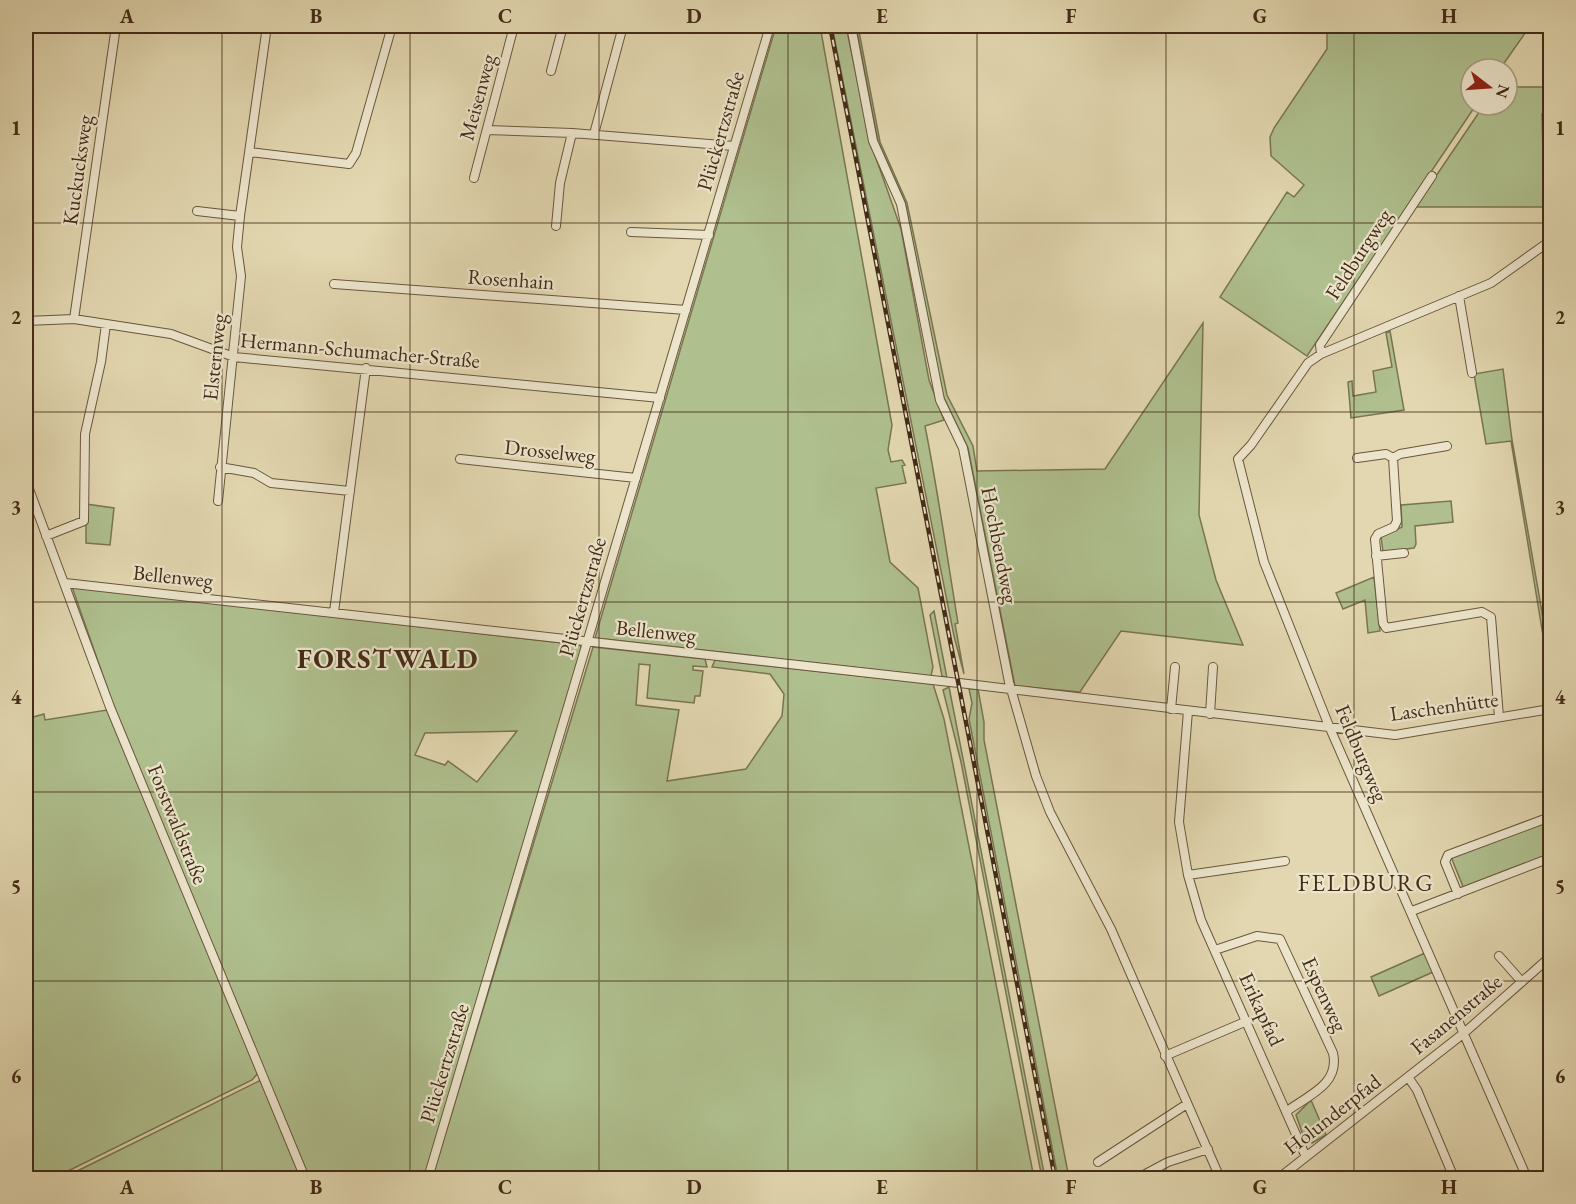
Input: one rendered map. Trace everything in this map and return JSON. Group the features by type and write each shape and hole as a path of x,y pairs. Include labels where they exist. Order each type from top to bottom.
{"street":[{"name":"Kuckucksweg","path":"74,319 116,26"},
{"name":"Elsternweg","path":"218,501 241,276 237,247 240,216 267,26"},
{"path":"250,152 350,164 356,153 392,26"},
{"name":"Meisenweg","path":"474,178 514,26"},
{"path":"551,71 563,26"},
{"path":"594,134 623,26"},
{"name":"Plückertzstraße","path":"428,1179 770,26"},
{"name":"Hochbendweg","path":"851,26 873,141 901,204 940,400 963,448 1011,690 1036,776 1050,812 1111,929 1220,1179"},
{"path":"487,130 594,134 734,146"},
{"path":"556,226 560,183 572,133"},
{"name":"Feldburgweg","path":"1321,354 1320,345 1432,176"},
{"path":"196,211 240,216"},
{"path":"631,232 708,236"},
{"name":"Feldburgweg","path":"1527,1179 1412,911 1329,726 1264,562 1238,459 1251,445 1308,363 1321,354 1491,283 1551,241"},
{"name":"Rosenhain","path":"334,284 686,310"},
{"path":"1459,296 1472,373"},
{"name":"Hermann-Schumacher-Straße","path":"26,321 74,319 171,334 234,357 660,398"},
{"path":"46,536 84,521 85,434 101,362 106,324"},
{"path":"334,612 366,368"},
{"path":"1357,458 1386,454 1393,458 1447,446"},
{"path":"1393,458 1397,521 1394,527 1378,534 1375,539 1383,623 1386,628 1482,612 1491,617 1499,717"},
{"name":"Drosselweg","path":"460,459 636,478"},
{"path":"220,467 254,473 271,483 350,491"},
{"name":"Forstwaldstraße","path":"26,481 110,707 305,1179"},
{"path":"1376,556 1404,553"},
{"name":"Bellenweg","path":"65,583 1271,720"},
{"path":"1171,709 1174,667"},
{"path":"1210,714 1213,667"},
{"name":"Laschenhütte","path":"1271,720 1395,735 1551,709"},
{"name":"Erikapfad","path":"1188,711 1179,822 1188,875 1201,920 1306,1157"},
{"path":"1458,894 1445,862 1448,855 1551,818"},
{"path":"1412,911 1551,858"},
{"path":"1188,875 1285,861"},
{"name":"Espenweg","path":"1215,950 1257,936 1280,939 1333,1053 1335,1071 1330,1081 1287,1111"},
{"name":"Fasanenstraße","path":"1499,956 1522,982"},
{"name":"Fasanenstraße","path":"1411,1075 1464,1033 1551,957"},
{"path":"1165,1056 1247,1021"},
{"name":"Holunderpfad","path":"1279,1179 1411,1075 1454,1179"},
{"path":"1098,1162 1186,1104"},
{"path":"1138,1179 1168,1162 1208,1149"}],"green space":[{"path":"776,26 820,26 892,425 888,450 891,462 902,460 905,465 902,466 906,483 876,488 890,562 918,588 933,667 931,676 595,638"},
{"path":"832,26 846,26 870,141 901,229 929,380 944,420 925,426 958,623 955,624 964,674 954,636"},
{"path":"856,26 858,26 880,142 907,203 947,395 973,446 977,471 1105,469 1203,323 1199,515 1216,580 1243,645 1121,631 1080,692 1015,686 968,448 943,396 905,203 878,142"},
{"path":"1327,26 1530,26 1508,57 1459,57 1459,117 1468,117 1307,356 1220,297 1287,192 1294,197 1304,185 1271,156 1270,137 1327,49"},
{"path":"1519,87 1550,87 1550,113 1542,114 1543,156 1550,156 1550,170 1545,170 1545,207 1415,207 1476,117 1519,117"},
{"path":"1390,331 1404,410 1351,418 1348,382 1352,381 1353,396 1376,392 1373,371 1392,367 1386,333"},
{"path":"1503,369 1512,440 1550,658 1550,678 1511,441 1486,444 1474,374"},
{"path":"1451,501 1453,522 1415,526 1416,544 1414,548 1383,552 1381,537 1402,527 1401,505"},
{"path":"86,504 114,508 110,545 86,543"},
{"path":"1374,577 1380,631 1368,633 1365,600 1343,609 1336,593"},
{"path":"72,587 580,645 582,651 424,1178 309,1178 115,710","holes":["517,731 477,782 448,761 445,765 415,755 425,733"]},
{"path":"934,611 947,678 942,676 930,615"},
{"path":"593,647 705,659 707,667 693,666 693,670 703,671 700,696 695,696 694,703 647,698 650,665 639,664 636,705 679,710 667,781 746,769 782,716 784,694 770,674 712,667 715,660 933,684 944,719 1034,1178 432,1178"},
{"path":"949,687 1045,1178 1042,1178 961,762 943,690"},
{"path":"969,689 978,689 984,722 984,740 1069,1178 1058,1178 969,719 972,703"},
{"path":"107,710 258,1073 252,1080 54,1178 26,1178 26,719 44,714 45,720"},
{"path":"1548,821 1550,855 1464,889 1451,857"},
{"path":"1425,953 1433,972 1379,996 1371,977"},
{"path":"261,1080 302,1178 63,1178"},
{"path":"1311,1100 1326,1135 1312,1143 1303,1135 1296,1115"}],"railway":[{"path":"830,26 1055,1178"}],"district":[{"name":"FORSTWALD","path":"388,658"},
{"name":"FELDBURG","path":"1366,882"}]}
